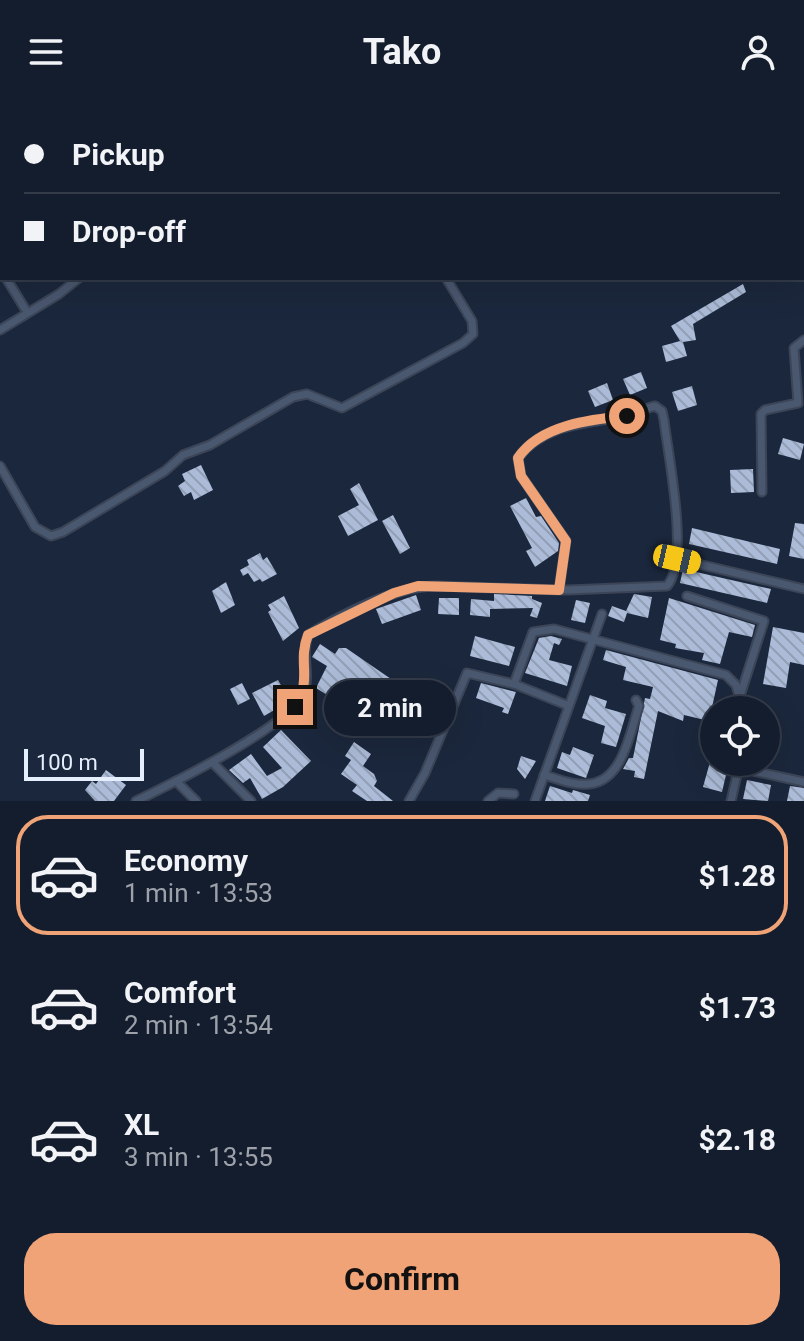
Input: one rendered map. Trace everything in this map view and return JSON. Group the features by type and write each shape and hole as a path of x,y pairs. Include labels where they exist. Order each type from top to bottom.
{"street":[{"path":"7,280 27,312"},
{"path":"0,330 76,280"},
{"path":"0,466 35,527 51,536 63,532 165,471 183,455 210,445 293,397 307,394 342,408 463,343 473,334 472,321 447,280"},
{"path":"762,492 761,414 765,410 798,403 794,348 804,340"},
{"path":"136,801 213,763 295,707 305,690 303,648 308,635 418,586 559,590 661,588 671,582 677,559 662,411 655,406 627,416 575,423 521,453 517,465 566,541 559,590"},
{"path":"677,559 804,589"},
{"path":"687,596 764,621 740,696"},
{"path":"535,801 602,614"},
{"path":"514,684 535,630 554,629 726,675 740,696"},
{"path":"409,801 425,773 467,673 514,684 569,706"},
{"path":"544,775 590,785 610,774 624,753 639,706 636,700"},
{"path":"213,763 251,801"},
{"path":"731,801 737,776"},
{"path":"780,776 804,782"},
{"path":"176,781 196,801"},
{"path":"488,801 498,793 514,794"}],"building":[{"path":"743,284 746,292 693,324 696,340 683,342 687,356 666,362 662,346 680,341 671,326"},
{"path":"641,372 647,388 630,395 623,379"},
{"path":"607,383 613,400 595,407 588,391"},
{"path":"692,386 697,405 678,411 672,392"},
{"path":"783,438 804,444 800,460 778,454"},
{"path":"201,465 213,490 194,500 191,492 184,496 178,486 185,481 182,474"},
{"path":"753,469 754,492 731,493 730,470"},
{"path":"359,483 378,520 348,536 338,516 359,505 350,489"},
{"path":"526,498 536,517 541,516 559,543 558,551 535,567 526,551 532,548 510,506"},
{"path":"393,515 410,548 400,554 382,521"},
{"path":"795,523 804,524 804,559 789,556"},
{"path":"692,528 780,549 777,564 689,544"},
{"path":"260,553 263,560 267,557 277,574 262,582 260,579 254,582 248,573 243,576 240,570 249,565 247,560"},
{"path":"683,569 771,589 767,603 680,583"},
{"path":"226,582 235,605 221,613 212,591"},
{"path":"494,594 532,596 532,599 542,603 537,618 530,616 533,608 490,609 490,617 470,615 471,599 494,601"},
{"path":"634,594 652,597 648,618 627,613 624,622 608,616 612,606 626,611"},
{"path":"416,595 421,610 382,624 376,609"},
{"path":"284,596 299,628 283,641 268,612 271,610 268,605"},
{"path":"439,598 459,598 459,615 438,614"},
{"path":"669,598 755,625 752,637 729,632 720,664 702,660 704,653 675,648 676,644 660,640"},
{"path":"576,600 590,603 585,623 571,620"},
{"path":"773,627 804,633 804,665 790,662 786,688 763,684"},
{"path":"475,636 515,647 509,666 470,656"},
{"path":"551,636 562,639 559,645 554,643 549,660 572,666 567,686 525,673 539,638"},
{"path":"320,644 335,654 339,648 346,648 407,690 399,704 379,692 372,704 375,706 364,718 316,688 327,666 312,657"},
{"path":"606,650 718,680 714,696 700,696 700,719 684,715 683,721 658,711 644,779 634,777 635,771 623,769 629,758 633,758 645,698 650,699 653,687 623,680 626,667 603,660"},
{"path":"278,680 290,701 264,716 252,693"},
{"path":"242,683 250,699 238,705 230,689"},
{"path":"481,683 516,692 508,714 502,712 504,708 476,698"},
{"path":"590,695 607,701 605,708 626,714 616,747 601,743 605,726 582,718"},
{"path":"281,730 311,761 283,787 262,799 250,778 243,783 229,770 251,754 267,776 282,768 263,747"},
{"path":"354,742 371,754 363,766 374,774 377,781 374,786 393,801 367,801 352,791 357,785 341,774 351,760 345,756"},
{"path":"573,747 594,755 586,778 557,768 562,752 570,755"},
{"path":"521,756 536,761 525,779 517,769"},
{"path":"106,770 126,785 114,801 95,801 85,790 92,781 96,784"},
{"path":"706,776 726,776 722,792 703,787"},
{"path":"747,780 771,785 768,801 743,799"},
{"path":"550,786 590,795 588,801 545,801"},
{"path":"790,786 804,788 804,801 787,801"}],"route":[{"path":"295,707 305,690 303,648 308,635 394,593 418,586 559,590 567,552 566,541 521,476 518,458 531,445 562,427 627,416"}]}
